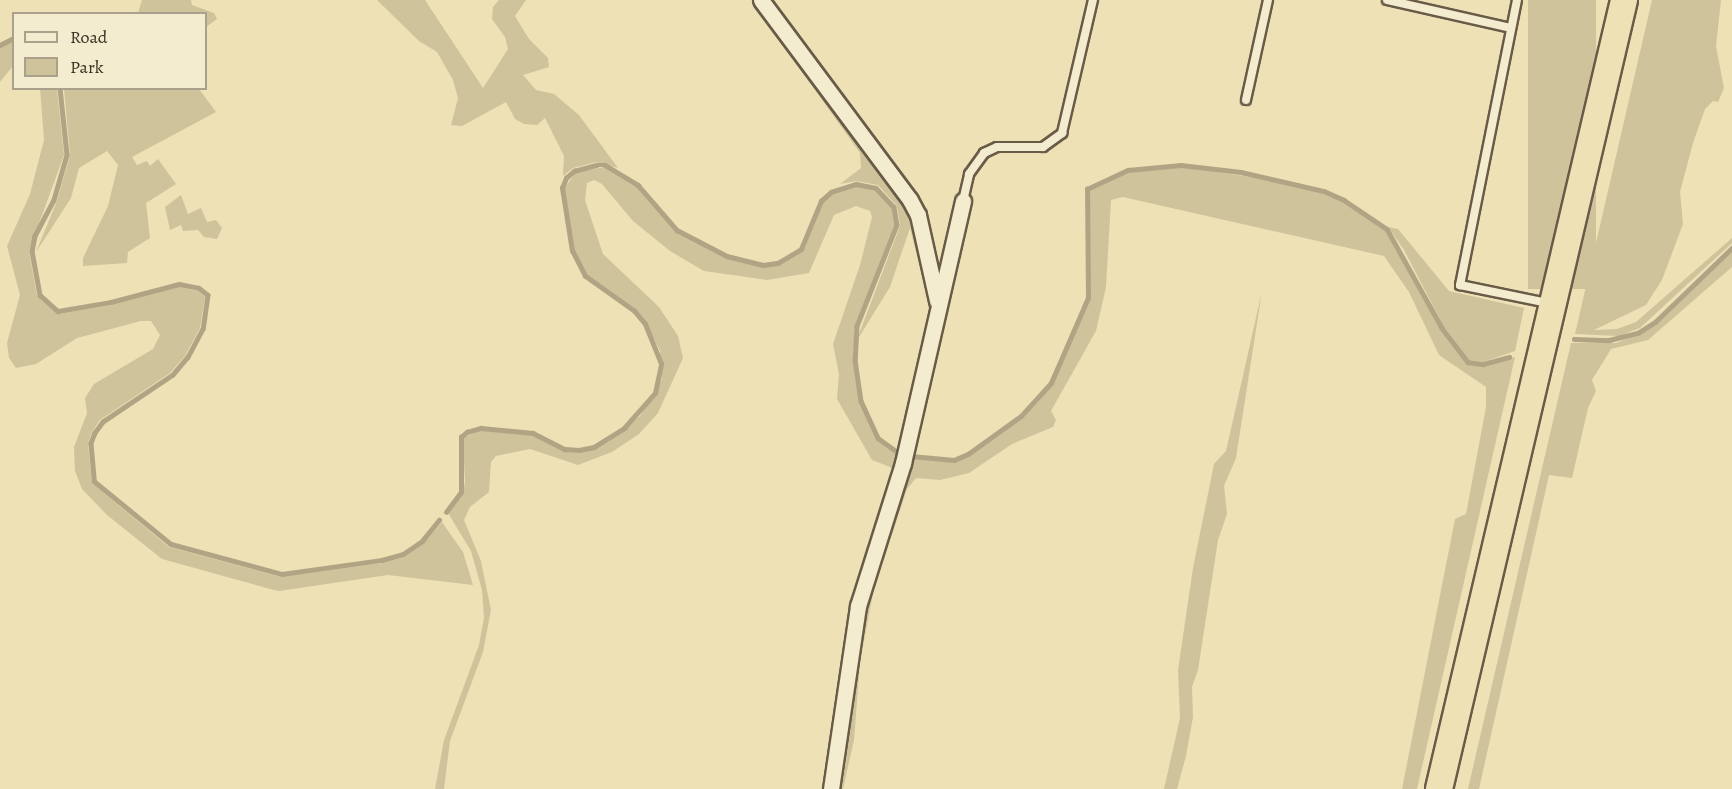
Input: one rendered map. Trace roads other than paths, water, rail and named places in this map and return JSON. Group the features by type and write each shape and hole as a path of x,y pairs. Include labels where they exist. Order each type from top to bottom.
{"highway":[{"path":"1439,789 1624,0"}],"street":[{"path":"761,0 910,200 918,215 939,307"},
{"path":"831,789 858,606 903,463 963,201"}],"lane":[{"path":"963,201 969,174 984,153 997,147 1043,147 1062,133 1092,0"},
{"path":"1246,100 1268,0"},
{"path":"1387,0 1511,28"},
{"path":"1517,0 1460,285 1553,304"}],"waterway":[{"path":"0,45 12,39"},
{"path":"60,90 67,155 54,200 35,236 32,251 40,295 58,311 111,302 179,284 199,288 208,295 203,329 188,357 173,375 103,422 95,433 91,443 94,481 171,544 282,574 382,560 403,554 422,541 439,520"},
{"path":"446,512 461,492 461,437 467,432 481,428 533,433 565,449 579,450 594,447 624,428 655,393 661,364 645,324 634,311 585,276 572,251 562,188 566,178 574,171 597,165 605,165 638,185 677,230 727,256 763,265 778,263 801,249 821,201 831,192 856,184 876,188 894,207 897,225 857,326 855,360 861,401 878,438 899,453"},
{"path":"911,456 954,460 968,454 1021,416 1051,383 1088,298 1087,189 1128,170 1181,165 1241,172 1324,191 1344,200 1387,229 1442,328 1468,362 1483,364 1509,357"},
{"path":"1574,339 1609,340 1638,333 1655,322 1732,248"}]}
